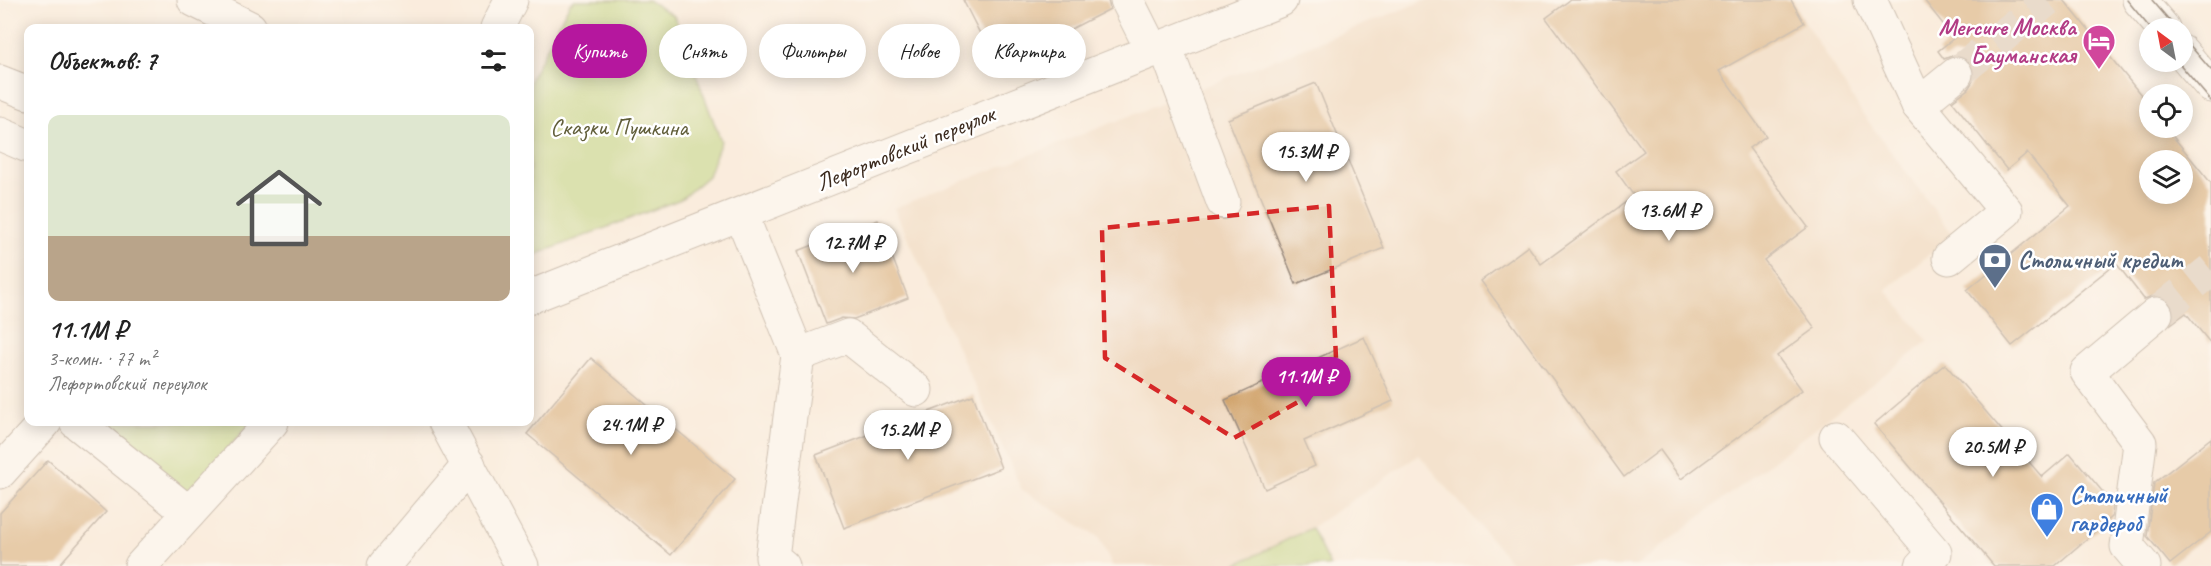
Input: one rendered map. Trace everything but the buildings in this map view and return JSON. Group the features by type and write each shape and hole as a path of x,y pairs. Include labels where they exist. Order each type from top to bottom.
{"street":[{"path":"194,0 242,24"},
{"path":"499,24 511,0"},
{"path":"1127,0 1159,48 1223,202"},
{"name":"Лефортовский переулок","path":"534,295 1281,0"},
{"path":"1870,0 1918,105 2006,211 1949,258"},
{"path":"2139,0 2154,18"},
{"path":"2193,65 2211,86"},
{"path":"1918,105 1956,74"},
{"path":"0,82 24,91"},
{"path":"0,134 24,144"},
{"path":"741,214 798,355 772,557 783,566"},
{"path":"2144,566 2127,546 2140,443 2087,372 2156,314"},
{"path":"798,355 848,336 916,390"},
{"path":"0,472 41,426"},
{"path":"81,426 189,513"},
{"path":"141,566 268,426"},
{"path":"447,426 522,566"},
{"path":"1836,437 1935,553 1922,566"},
{"path":"384,566 469,465"}],"highlighted area":[{"path":"1329,206 1337,380 1234,438 1105,358 1102,228"}],"shaded area":[{"path":"1426,0 1791,0 1862,113 1953,235 1886,290 1928,341 1636,566 1514,566 1419,455 1311,528 1233,566 1113,566 1098,537 1022,490 894,208"}],"green space":[{"name":"Сказки Пушкина","path":"575,0 648,0 674,16 677,24 659,24 659,78 697,78 721,141 708,176 681,199 534,255 534,72 552,38 552,78 647,78 647,24 559,24 570,3"},
{"path":"103,426 248,426 186,495"},
{"path":"1311,528 1330,566 1233,566"}],"tunnel":[{"path":"1956,74 2047,0"},
{"path":"2156,314 2211,270"}],"tram line":[{"path":"2127,0 2142,18"},
{"path":"2152,0 2167,18"},
{"path":"2193,49 2211,70"},
{"path":"2186,72 2211,101"}],"place":[{"name":"Mercure Москва Бауманская","path":"2099,70"},
{"name":"Столичный кредит","path":"1995,289"},
{"name":"Столичный гардероб","path":"2047,538"}]}
